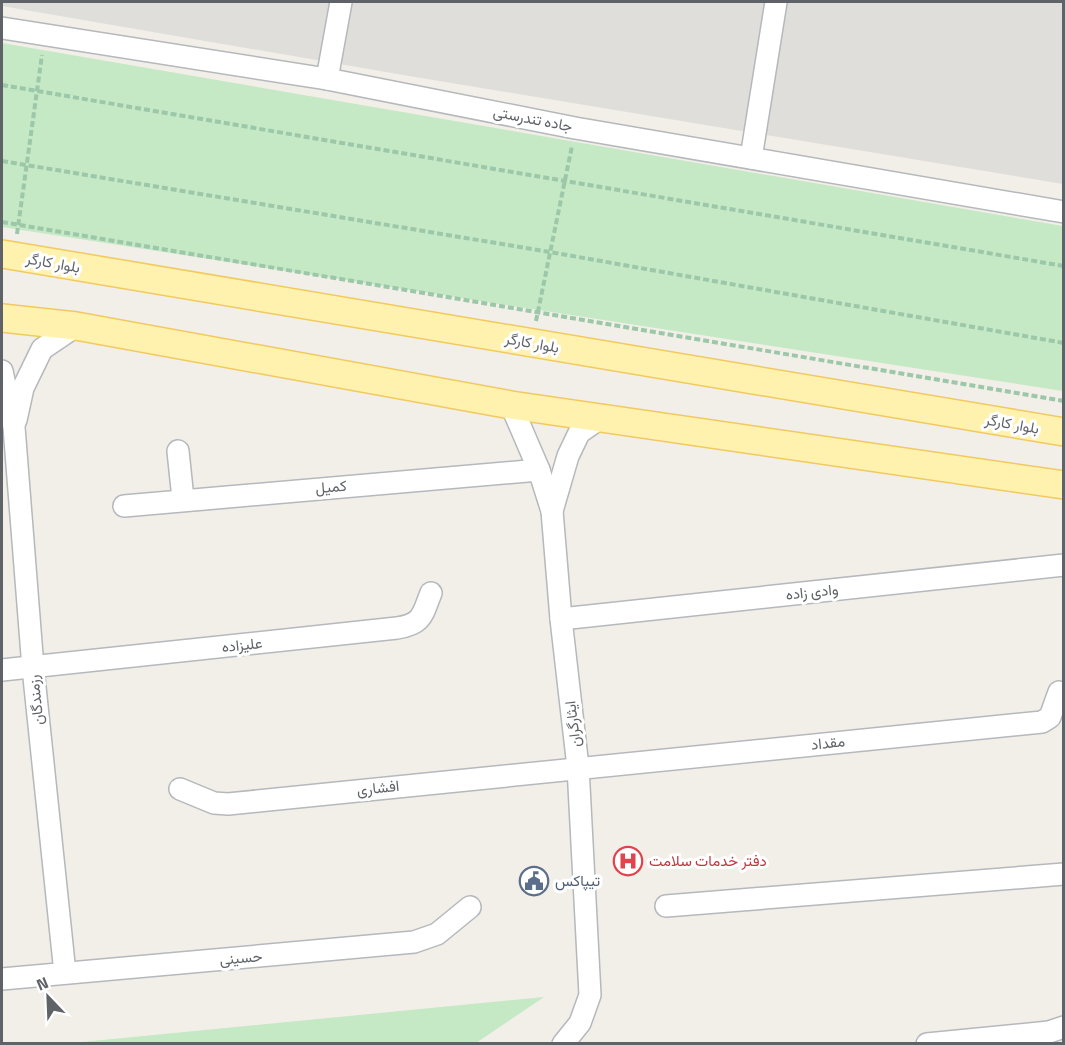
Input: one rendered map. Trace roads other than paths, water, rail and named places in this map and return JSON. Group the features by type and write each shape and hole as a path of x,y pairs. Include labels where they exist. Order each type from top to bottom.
{"main road":[{"name":"بلوار کارگر","path":"8,255 1064,432"},
{"path":"2,318 76,326 511,405 1064,485"}],"street":[{"path":"327,79 340,2"},
{"path":"751,158 776,2"},
{"name":"جاده تندرستی","path":"2,28 327,79 575,128 1064,212"},
{"name":"رزمندگان","path":"15,427 23,388 34,363 42,350 76,326"},
{"name":"رزمندگان","path":"2,371 15,427 33,668 65,973"},
{"name":"ایثارگران","path":"511,405 539,470 552,511 561,620 578,767 590,995 580,1023 562,1044"},
{"path":"552,511 568,456 579,433 602,417"},
{"path":"178,451 183,498"},
{"name":"کمیل","path":"124,506 183,498 539,470"},
{"name":"وادی زاده","path":"561,620 1064,565"},
{"name":"علیزاده","path":"2,670 404,627 421,620 431,593"},
{"name":"مقداد","path":"578,767 1042,722 1050,717 1059,692"},
{"name":"افشاری","path":"180,789 214,803 228,804 578,767"},
{"path":"666,906 1064,874"},
{"name":"حسینی","path":"2,979 414,942 437,934 470,907"},
{"path":"927,1044 1049,1032 1064,1027"}],"place":[{"name":"دفتر خدمات سلامت","path":"628,861"},
{"name":"تیپاکس","path":"534,881"}]}
